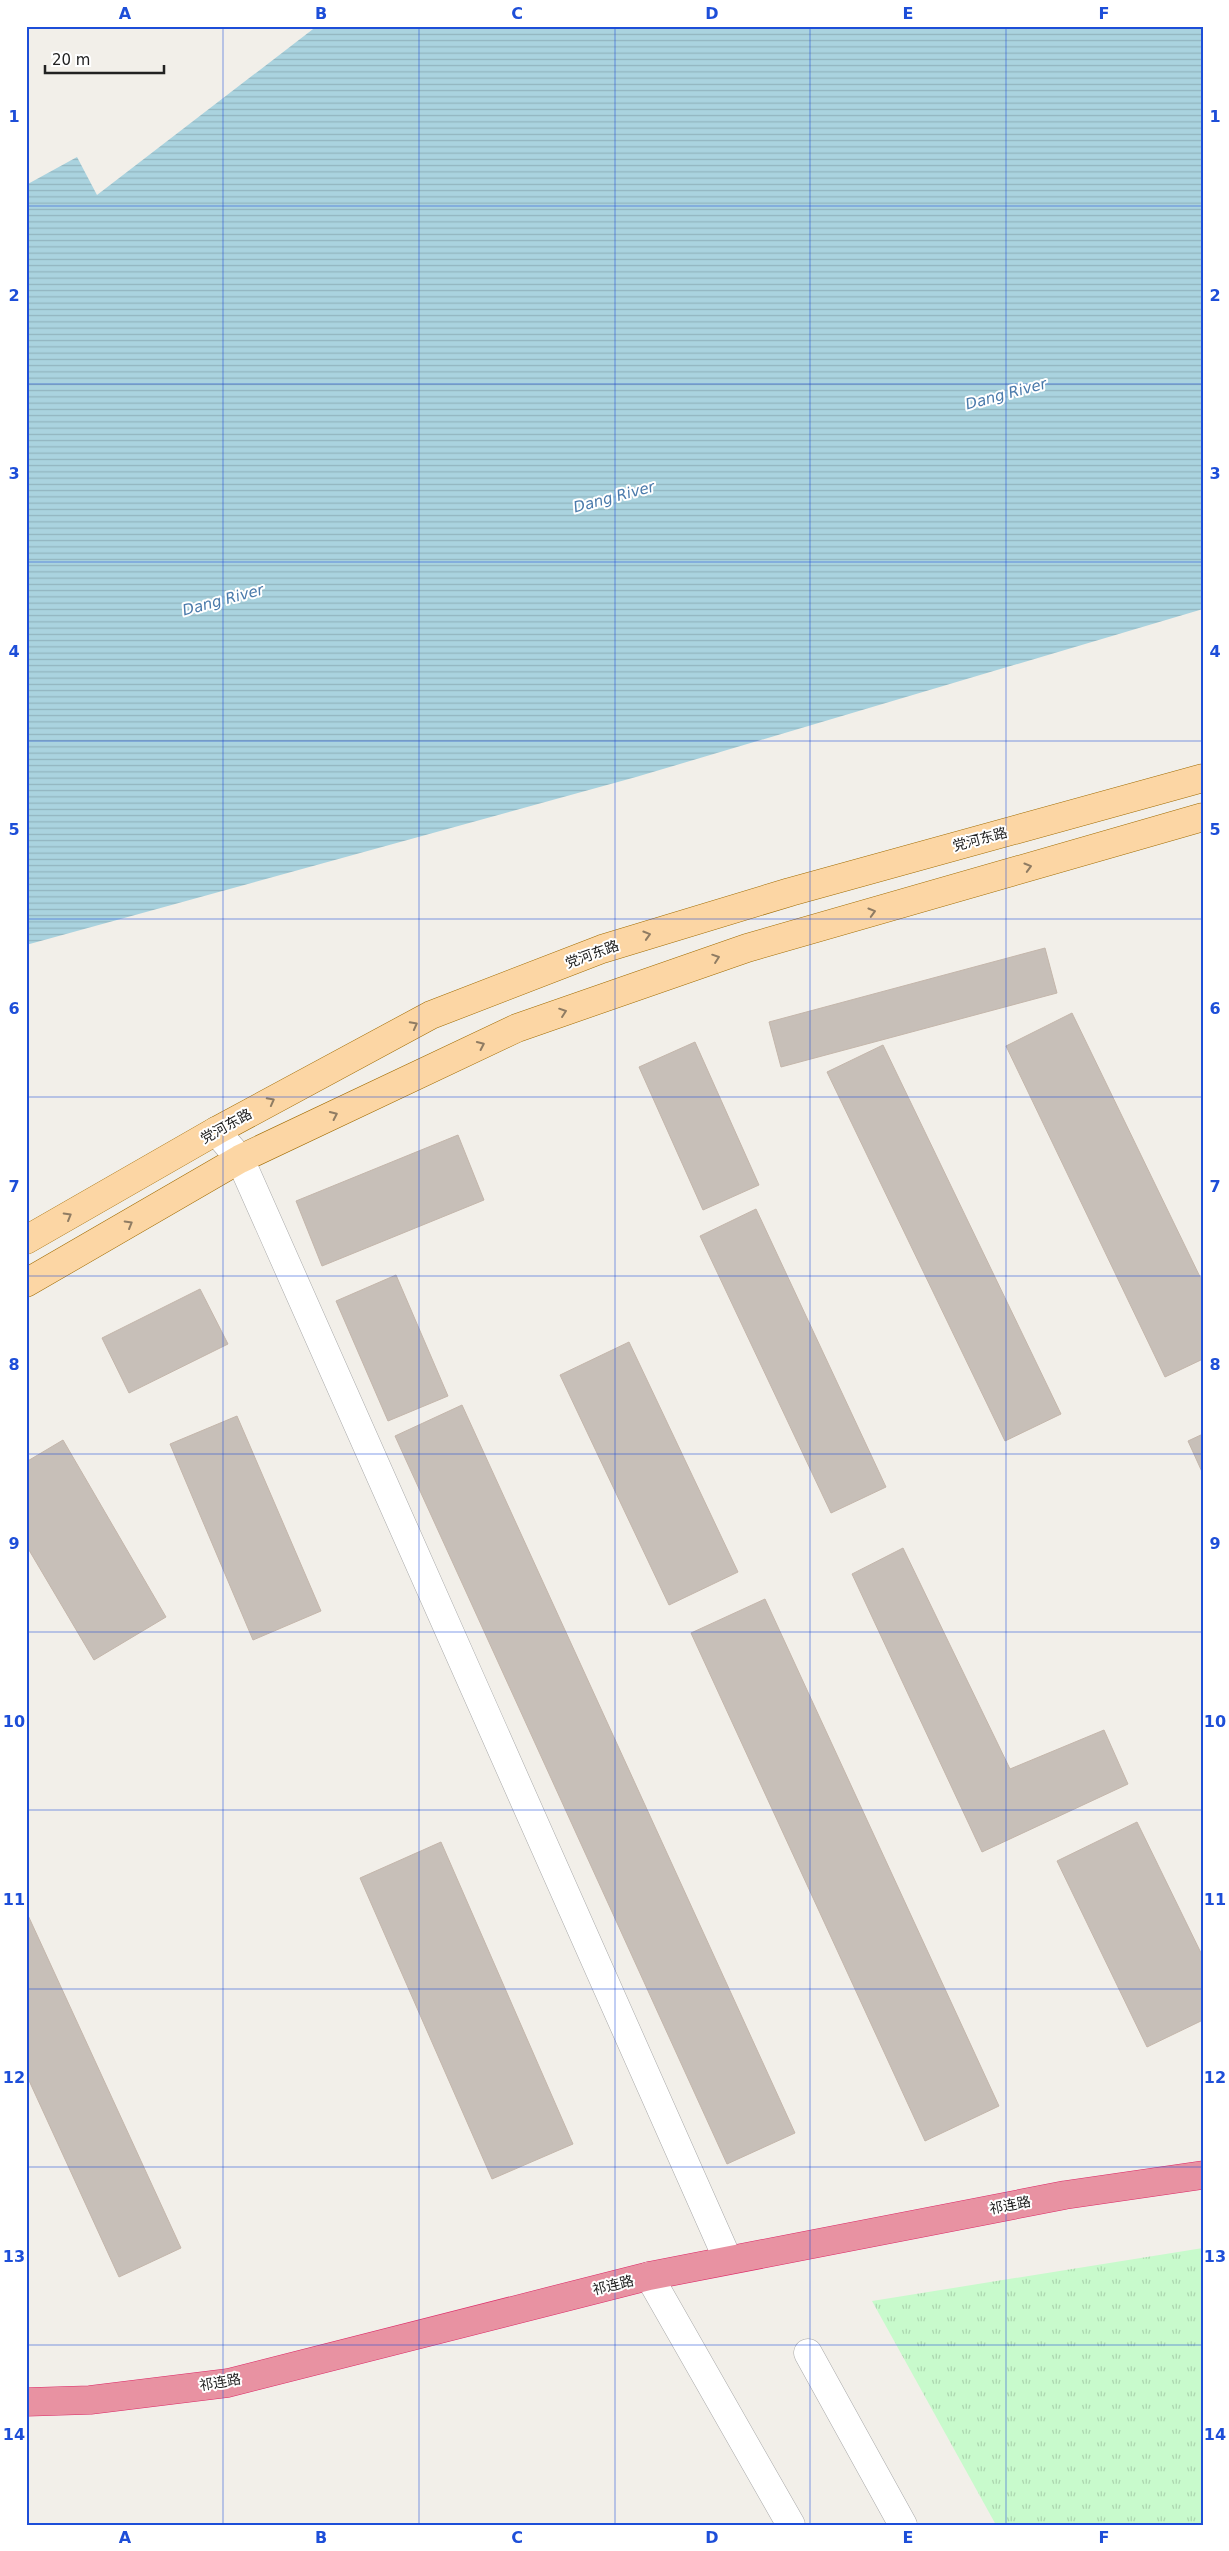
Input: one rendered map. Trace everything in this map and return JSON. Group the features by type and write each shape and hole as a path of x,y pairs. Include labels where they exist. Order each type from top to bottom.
{"highway":[{"name":"祁连路","path":"26,2402 90,2400 228,2383 649,2276 1065,2195 1203,2175"}],"main road":[{"name":"党河东路","path":"26,1240 216,1131 431,1016 602,949 790,892 1203,778"},
{"path":"26,1283 240,1160 517,1028 747,948 1203,817"}],"street":[{"path":"216,1131 240,1160 728,2260"},
{"path":"649,2276 790,2525"},
{"path":"808,2353 903,2525"}],"green space":[{"path":"1203,2248 1203,2525 996,2525 872,2301"}],"water":[{"name":"Dang River","path":"317,26 1203,26 1203,609 636,777 26,945 26,185 77,157 97,195"}],"building":[{"path":"1045,948 1057,993 781,1067 769,1022"},
{"path":"1072,1013 1203,1283 1203,1359 1165,1377 1006,1046"},
{"path":"695,1042 759,1185 703,1210 639,1067"},
{"path":"883,1045 1061,1414 1005,1441 827,1072"},
{"path":"458,1135 484,1200 322,1266 296,1201"},
{"path":"756,1209 886,1487 831,1513 700,1236"},
{"path":"396,1275 448,1396 388,1421 336,1301"},
{"path":"200,1289 228,1344 129,1393 102,1338"},
{"path":"629,1342 738,1572 669,1605 560,1375"},
{"path":"462,1405 795,2133 727,2164 395,1436"},
{"path":"237,1416 321,1611 253,1640 170,1444"},
{"path":"1203,1434 1203,1474 1188,1441"},
{"path":"63,1440 166,1617 94,1660 26,1545 26,1462"},
{"path":"903,1548 1010,1769 1104,1730 1128,1784 982,1852 852,1574"},
{"path":"765,1599 999,2106 925,2141 691,1633"},
{"path":"1137,1822 1203,1957 1203,2020 1147,2047 1057,1861"},
{"path":"441,1842 573,2144 492,2179 360,1878"},
{"path":"26,1911 181,2248 119,2277 26,2074"}]}
